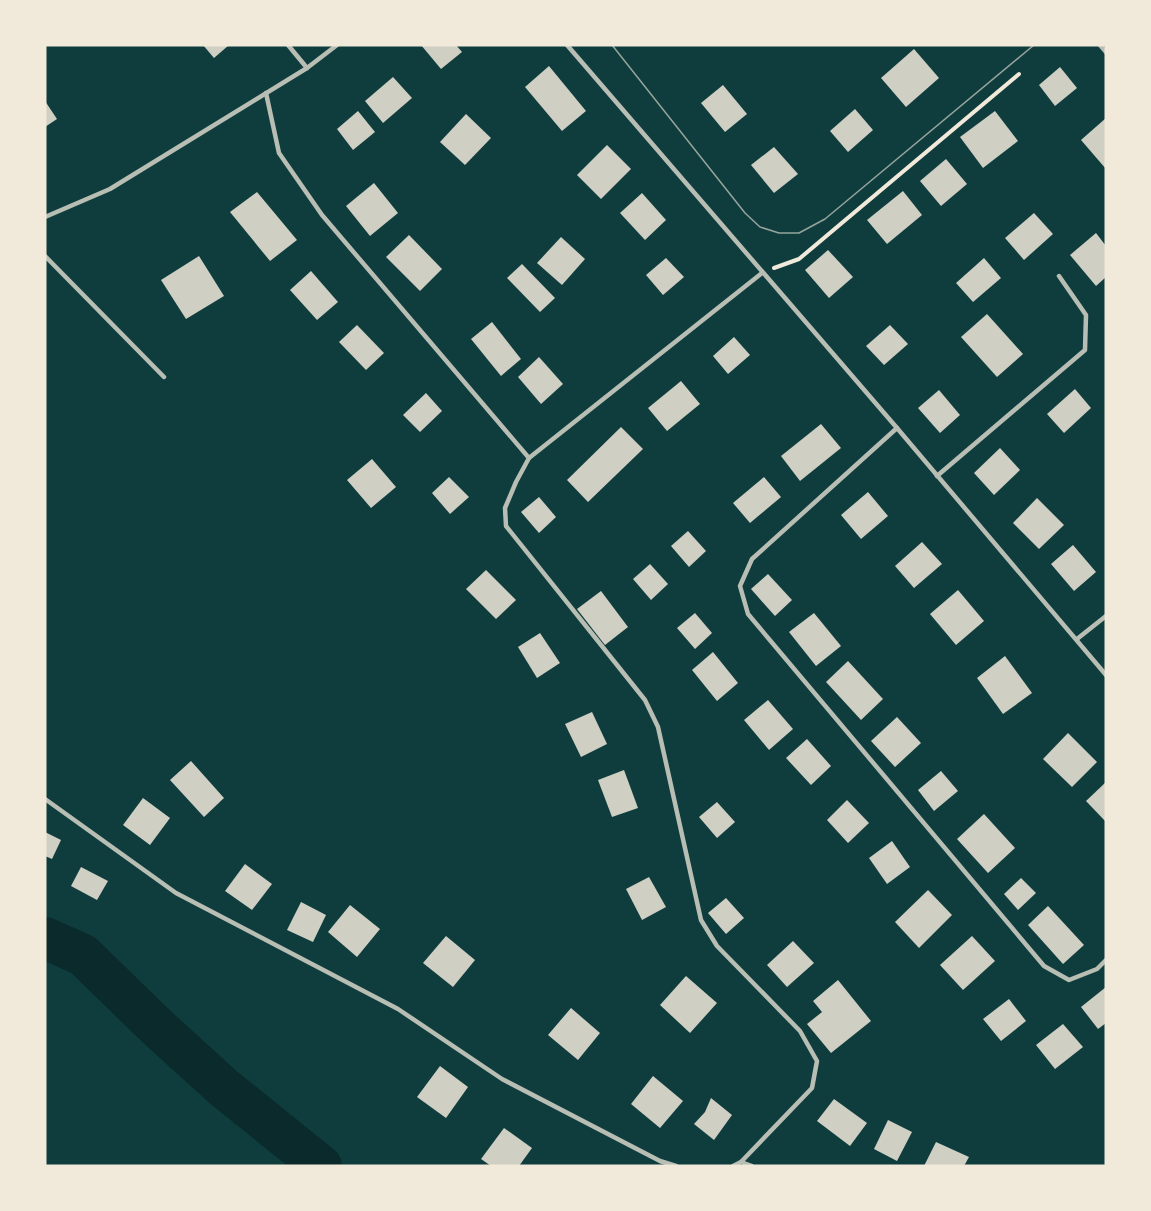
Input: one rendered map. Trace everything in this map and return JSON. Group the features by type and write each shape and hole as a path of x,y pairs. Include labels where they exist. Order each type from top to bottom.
{"lane":[{"path":"288,45 307,68"},
{"path":"45,217 110,189 307,68 337,45"},
{"path":"567,45 1106,675"},
{"path":"1100,45 1106,52"},
{"path":"266,93 279,153 322,215 529,458"},
{"path":"45,256 164,377"},
{"path":"733,1166 741,1162 812,1088 817,1061 800,1031 717,946 701,920 658,727 645,700 506,526 505,508 529,458 762,273"},
{"path":"937,476 1085,351 1086,315 1059,276"},
{"path":"897,428 752,559 740,586 748,614 1044,966 1069,980 1097,969 1106,960"},
{"path":"1077,639 1106,616"},
{"path":"45,799 176,893 398,1009 502,1079 660,1161 676,1166"},
{"path":"741,1162 752,1166"}],"path":[{"path":"762,273 799,259 1019,74"}],"building":[{"path":"203,45 229,45 214,58"},
{"path":"421,45 456,45 462,52 441,69"},
{"path":"914,49 939,78 906,107 881,78"},
{"path":"549,66 586,111 562,131 525,87"},
{"path":"1060,67 1077,88 1055,106 1039,85"},
{"path":"393,77 412,98 383,123 365,101"},
{"path":"723,85 747,114 725,132 701,103"},
{"path":"45,101 57,119 45,127"},
{"path":"855,109 873,130 848,152 830,131"},
{"path":"358,111 375,132 353,150 337,129"},
{"path":"995,111 1018,141 983,168 960,137"},
{"path":"466,114 491,138 465,165 440,142"},
{"path":"1106,118 1106,169 1081,140"},
{"path":"607,145 631,169 601,199 577,175"},
{"path":"774,147 798,174 774,193 751,165"},
{"path":"946,159 967,184 941,206 920,181"},
{"path":"374,183 398,213 370,236 346,206"},
{"path":"903,191 922,215 887,244 867,220"},
{"path":"257,192 297,240 270,261 230,212"},
{"path":"642,193 666,220 645,240 620,213"},
{"path":"1034,213 1053,234 1024,260 1005,238"},
{"path":"1096,233 1106,246 1106,277 1096,286 1070,255"},
{"path":"409,235 442,269 420,291 386,257"},
{"path":"561,237 585,259 562,285 537,263"},
{"path":"828,250 853,277 829,298 805,270"},
{"path":"199,256 224,296 186,319 161,280"},
{"path":"666,258 684,277 663,295 646,275"},
{"path":"984,258 1001,278 973,302 956,283"},
{"path":"522,264 555,298 540,312 507,278"},
{"path":"311,271 338,302 317,320 290,290"},
{"path":"987,314 1023,354 997,377 961,337"},
{"path":"492,322 521,359 501,376 471,339"},
{"path":"357,325 384,353 366,370 339,342"},
{"path":"890,325 908,344 884,365 866,346"},
{"path":"734,337 750,355 728,374 713,356"},
{"path":"539,357 563,384 541,404 518,377"},
{"path":"681,381 700,404 667,431 648,408"},
{"path":"1075,389 1091,408 1064,433 1047,414"},
{"path":"939,390 960,415 940,433 918,408"},
{"path":"426,393 442,411 420,432 403,415"},
{"path":"821,424 841,448 800,481 781,456"},
{"path":"621,427 643,449 588,502 567,480"},
{"path":"1000,448 1020,470 994,495 974,473"},
{"path":"372,459 396,487 371,508 347,480"},
{"path":"449,477 469,497 450,514 432,493"},
{"path":"764,477 781,497 750,523 733,503"},
{"path":"868,492 888,516 861,539 841,515"},
{"path":"539,497 556,517 539,533 521,512"},
{"path":"1037,498 1064,525 1039,549 1013,523"},
{"path":"688,531 706,551 689,567 671,546"},
{"path":"922,542 942,564 914,588 895,566"},
{"path":"1073,545 1096,572 1074,591 1051,564"},
{"path":"650,564 668,584 651,600 633,579"},
{"path":"486,570 516,600 496,619 466,589"},
{"path":"768,574 792,600 775,616 751,589"},
{"path":"958,590 984,621 956,645 930,614"},
{"path":"601,591 628,627 605,645 577,609"},
{"path":"695,613 712,633 695,649 677,628"},
{"path":"814,613 841,646 816,666 789,632"},
{"path":"540,633 560,663 537,678 518,647"},
{"path":"713,652 738,683 717,701 692,670"},
{"path":"1005,656 1032,693 1003,714 977,678"},
{"path":"848,661 883,699 861,720 826,682"},
{"path":"768,700 793,729 769,750 744,720"},
{"path":"592,712 607,744 581,757 565,724"},
{"path":"897,717 921,743 895,767 871,741"},
{"path":"1068,733 1097,762 1072,787 1043,759"},
{"path":"807,739 831,766 811,785 786,758"},
{"path":"191,761 224,798 204,817 170,780"},
{"path":"624,770 638,808 612,817 598,780"},
{"path":"941,771 958,791 934,811 918,790"},
{"path":"1106,782 1106,822 1086,801"},
{"path":"143,798 170,818 150,845 123,825"},
{"path":"847,800 869,823 848,843 827,820"},
{"path":"717,802 735,822 717,838 699,817"},
{"path":"984,814 1015,848 988,873 957,839"},
{"path":"45,832 61,840 52,859 45,856"},
{"path":"892,841 910,867 887,884 869,858"},
{"path":"245,864 272,884 252,910 225,891"},
{"path":"81,867 108,881 97,900 71,886"},
{"path":"649,877 666,907 642,920 626,889"},
{"path":"1021,878 1036,893 1018,910 1004,894"},
{"path":"928,890 952,915 919,948 895,922"},
{"path":"726,898 744,918 726,934 708,913"},
{"path":"301,902 326,915 313,942 287,930"},
{"path":"350,905 380,929 357,957 328,932"},
{"path":"1048,906 1084,945 1063,964 1028,925"},
{"path":"446,936 475,960 453,987 423,963"},
{"path":"972,936 995,961 963,990 940,965"},
{"path":"793,941 814,963 787,987 767,965"},
{"path":"686,976 717,1003 690,1033 660,1005"},
{"path":"838,980 871,1021 831,1053 807,1024 822,1012 813,1001"},
{"path":"1106,987 1106,1023 1098,1029 1081,1007"},
{"path":"1009,999 1026,1021 1001,1041 983,1019"},
{"path":"571,1008 600,1033 578,1060 548,1035"},
{"path":"1063,1024 1083,1047 1055,1069 1036,1045"},
{"path":"440,1066 468,1087 446,1118 417,1097"},
{"path":"653,1076 683,1101 660,1128 631,1104"},
{"path":"711,1098 732,1115 714,1140 694,1124 705,1112"},
{"path":"834,1099 867,1123 850,1146 817,1121"},
{"path":"888,1120 912,1132 897,1161 874,1149"},
{"path":"504,1128 532,1148 519,1166 491,1166 481,1159"},
{"path":"936,1142 969,1157 964,1166 924,1166"}],"waterway":[{"path":"45,938 83,955 223,1087 321,1166"}],"tram line":[{"path":"612,45 745,213 760,227 779,233 799,233 825,219 1034,45"}]}
